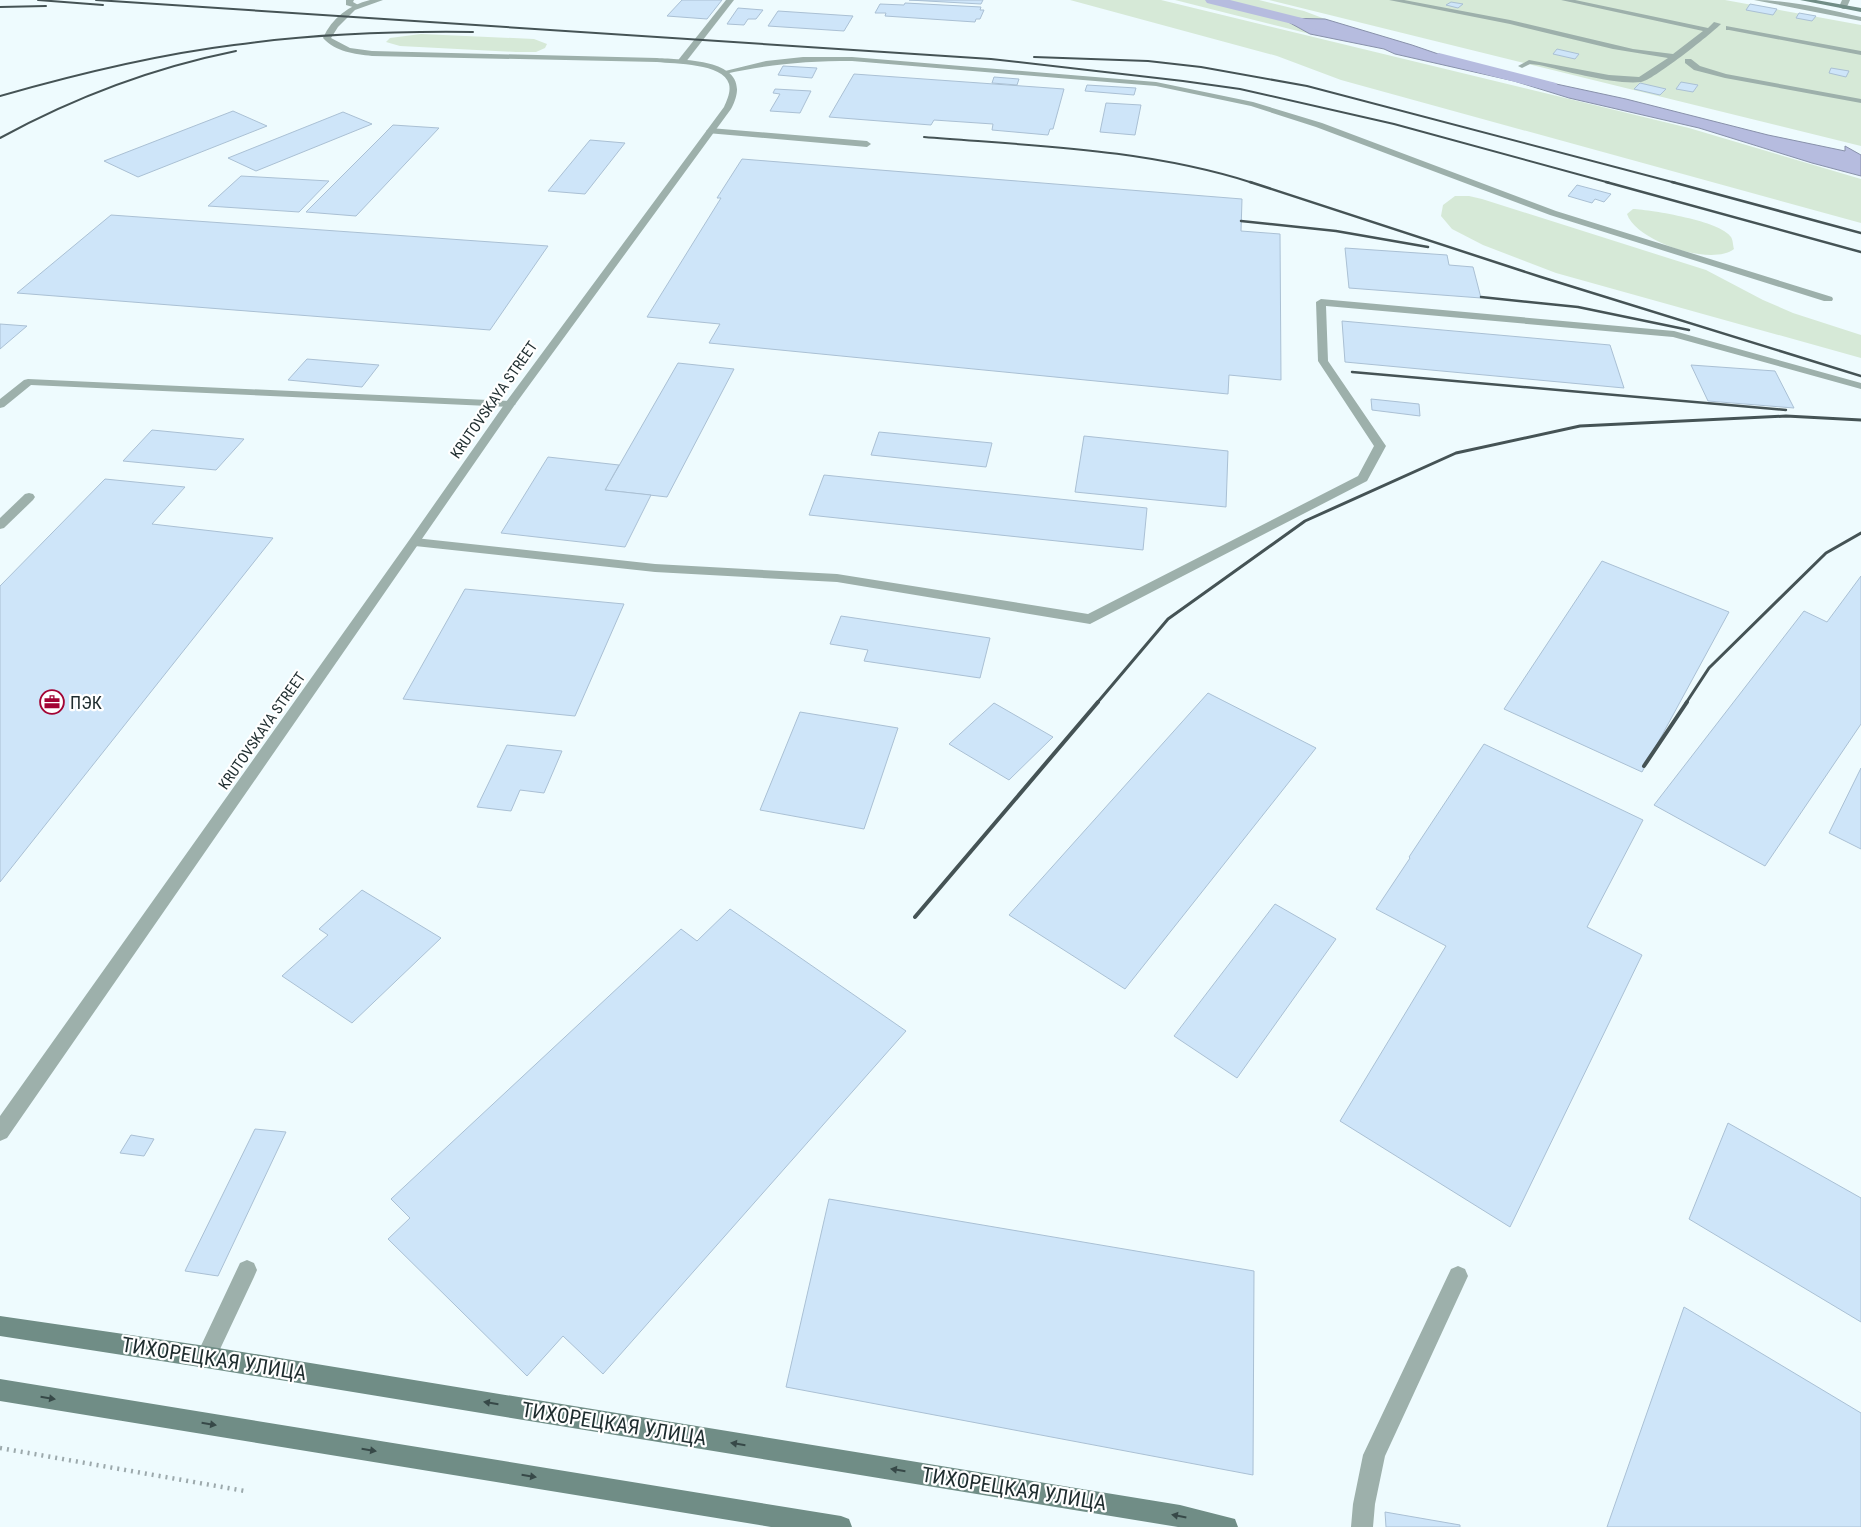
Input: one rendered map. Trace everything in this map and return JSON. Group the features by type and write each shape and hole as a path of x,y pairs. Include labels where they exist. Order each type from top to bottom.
{"main road":[{"path":"1804,0 1844,4 1861,10"},
{"name":"ТИХОРЕЦКАЯ УЛИЦА","path":"0,1326 206,1357 1170,1514 1227,1527"},
{"path":"0,1390 841,1527"}],"street":[{"path":"379,0 353,3 331,29 327,38 333,45 367,53 682,61 703,64 725,72 766,63 803,59 852,60 1156,84 1254,104 1319,125 1552,213 1828,299"},
{"path":"682,61 730,0"},
{"path":"1393,0 1510,22 1604,45 1676,57"},
{"path":"1565,0 1709,30"},
{"path":"1758,0 1805,7 1861,19"},
{"path":"1522,66 1529,62 1539,63 1609,77 1640,80 1676,57 1717,24"},
{"path":"1729,28 1861,53"},
{"path":"1688,61 1697,68 1725,76 1861,101"},
{"name":"KRUTOVSKAYA STREET","path":"0,1132 510,404 728,107 733,94 733,84 725,72"},
{"path":"710,131 867,144"},
{"path":"415,542 655,568 837,578 1090,619 1364,478 1380,446 1323,361 1321,302 1674,334 1858,386"},
{"path":"0,405 28,382 510,404"},
{"path":"0,525 29,497"},
{"path":"206,1357 247,1270"},
{"path":"1362,1527 1364,1504 1374,1455 1458,1276"}],"path":[{"path":"0,1448 245,1492"}],"green space":[{"path":"1070,0 1161,0 1689,128 1861,179 1861,223 1341,80 1277,56"},
{"path":"1175,0 1259,0 1304,11 1325,19 1282,18 1310,34"},
{"path":"1269,0 1725,0 1861,25 1861,146"},
{"path":"421,34 534,39 547,44 545,48 536,52 516,52 400,46 386,42 390,38"},
{"path":"1455,196 1469,196 1482,199 1706,270 1763,300 1793,313 1861,335 1861,358 1556,273 1483,245 1452,229 1441,216 1443,205"},
{"path":"1633,209 1685,217 1714,226 1725,231 1731,237 1734,249 1723,254 1709,255 1692,253 1659,242 1633,224 1627,214"}],"water":[{"path":"1281,18 1325,19 1412,45 1488,71 1626,99 1768,135 1845,151 1845,146 1861,155 1861,176 1699,128 1569,98 1514,81 1395,54 1384,49 1310,34"}],"building":[{"path":"682,0 722,0 707,19 667,16"},
{"path":"909,0 983,0 981,4"},
{"path":"1451,2 1463,4 1458,8 1446,5"},
{"path":"905,3 981,7 980,10 984,10 980,19 976,19 975,22 885,16 886,13 875,13 880,4 904,5"},
{"path":"1750,4 1777,9 1773,15 1746,10"},
{"path":"738,8 763,10 756,19 748,19 744,25 727,24"},
{"path":"778,11 853,16 844,31 768,26"},
{"path":"1799,13 1816,16 1812,21 1796,18"},
{"path":"1557,49 1579,54 1575,59 1553,54"},
{"path":"783,66 817,68 812,78 778,75"},
{"path":"1831,68 1849,71 1846,77 1829,73"},
{"path":"854,74 1064,89 1053,129 1050,129 1048,135 992,130 993,124 934,120 931,125 829,117"},
{"path":"994,77 1019,79 1017,85 992,83"},
{"path":"1681,82 1698,85 1693,92 1676,89"},
{"path":"1640,83 1666,89 1660,95 1634,89"},
{"path":"1087,85 1136,88 1134,95 1085,91"},
{"path":"775,89 811,91 800,113 770,111 780,94 773,93"},
{"path":"1106,103 1141,105 1135,135 1100,132"},
{"path":"233,111 267,126 138,177 104,161"},
{"path":"343,112 372,124 256,171 228,158"},
{"path":"393,125 439,128 356,216 306,212"},
{"path":"590,140 625,143 585,194 548,191"},
{"path":"742,159 1242,199 1241,231 1280,234 1281,380 1229,375 1228,394 709,343 720,324 647,317 721,198 717,198"},
{"path":"241,176 329,181 299,212 208,206"},
{"path":"1577,185 1611,194 1604,202 1595,199 1592,203 1568,196"},
{"path":"111,215 548,246 490,330 17,293"},
{"path":"1345,248 1447,255 1449,265 1473,267 1481,298 1349,288"},
{"path":"1342,321 1610,345 1624,388 1345,362"},
{"path":"0,324 27,326 0,349"},
{"path":"307,359 379,365 362,387 288,380"},
{"path":"678,363 734,369 667,497 605,490"},
{"path":"1691,365 1775,371 1794,408 1708,401"},
{"path":"1371,399 1419,404 1420,416 1372,410"},
{"path":"152,430 244,439 216,470 123,461"},
{"path":"879,432 992,443 986,467 871,455"},
{"path":"1084,436 1228,451 1226,507 1075,492"},
{"path":"548,457 619,465 605,490 651,495 625,547 501,533"},
{"path":"824,475 1147,508 1143,550 809,515"},
{"path":"105,479 185,487 152,524 273,538 0,882 0,586"},
{"path":"1602,561 1729,612 1642,772 1504,709"},
{"path":"1861,576 1861,724 1765,866 1654,805 1804,611 1827,622"},
{"path":"465,589 624,604 575,716 403,699"},
{"path":"841,616 990,638 980,678 864,661 868,650 830,644"},
{"path":"1208,693 1316,748 1125,989 1009,915"},
{"path":"994,703 1053,737 1009,780 949,744"},
{"path":"800,712 898,728 864,829 760,810"},
{"path":"1484,744 1643,820 1587,927 1642,955 1510,1227 1340,1121 1446,946 1376,909"},
{"path":"507,745 562,751 544,793 520,790 511,811 477,807"},
{"path":"1861,768 1861,849 1829,833"},
{"path":"362,890 441,938 352,1023 282,976 328,935 319,929"},
{"path":"1275,904 1336,939 1237,1078 1174,1036"},
{"path":"730,909 906,1031 603,1374 563,1336 527,1376 388,1239 410,1218 391,1199 681,929 697,941"},
{"path":"1728,1123 1861,1198 1861,1322 1689,1219"},
{"path":"255,1129 286,1132 218,1276 185,1271"},
{"path":"131,1135 154,1139 144,1156 120,1153"},
{"path":"829,1199 1254,1271 1253,1475 786,1387"},
{"path":"1684,1307 1861,1413 1861,1527 1607,1527"},
{"path":"1385,1512 1460,1525 1460,1527 1386,1527"}],"waterway":[{"path":"1212,0 1325,28"},
{"path":"1439,58 1550,86"}],"railway":[{"path":"38,0 103,5"},
{"path":"96,0 991,59 1183,81 1240,89 1394,124 1610,183"},
{"path":"0,7 46,6"},
{"path":"0,96 116,66 204,49 293,38 353,34 473,32"},
{"path":"0,138 28,123 115,85 174,66 236,51"},
{"path":"1034,57 1148,61 1201,67 1307,86 1676,183"},
{"path":"924,137 1132,156 1213,172 1253,183"},
{"path":"1250,182 1541,277 1861,376"},
{"path":"1606,182 1861,252"},
{"path":"1672,182 1861,233"},
{"path":"1241,221 1336,231 1428,247"},
{"path":"1481,297 1578,307 1689,330"},
{"path":"1352,372 1786,410"},
{"path":"1097,703 1168,619 1305,521 1456,453 1580,426 1786,416 1861,420"},
{"path":"1686,703 1709,668 1826,553 1861,533"},
{"path":"915,917 1098,702"},
{"path":"1644,766 1687,702"}],"place":[{"name":"ПЭК","path":"52,702"}]}
